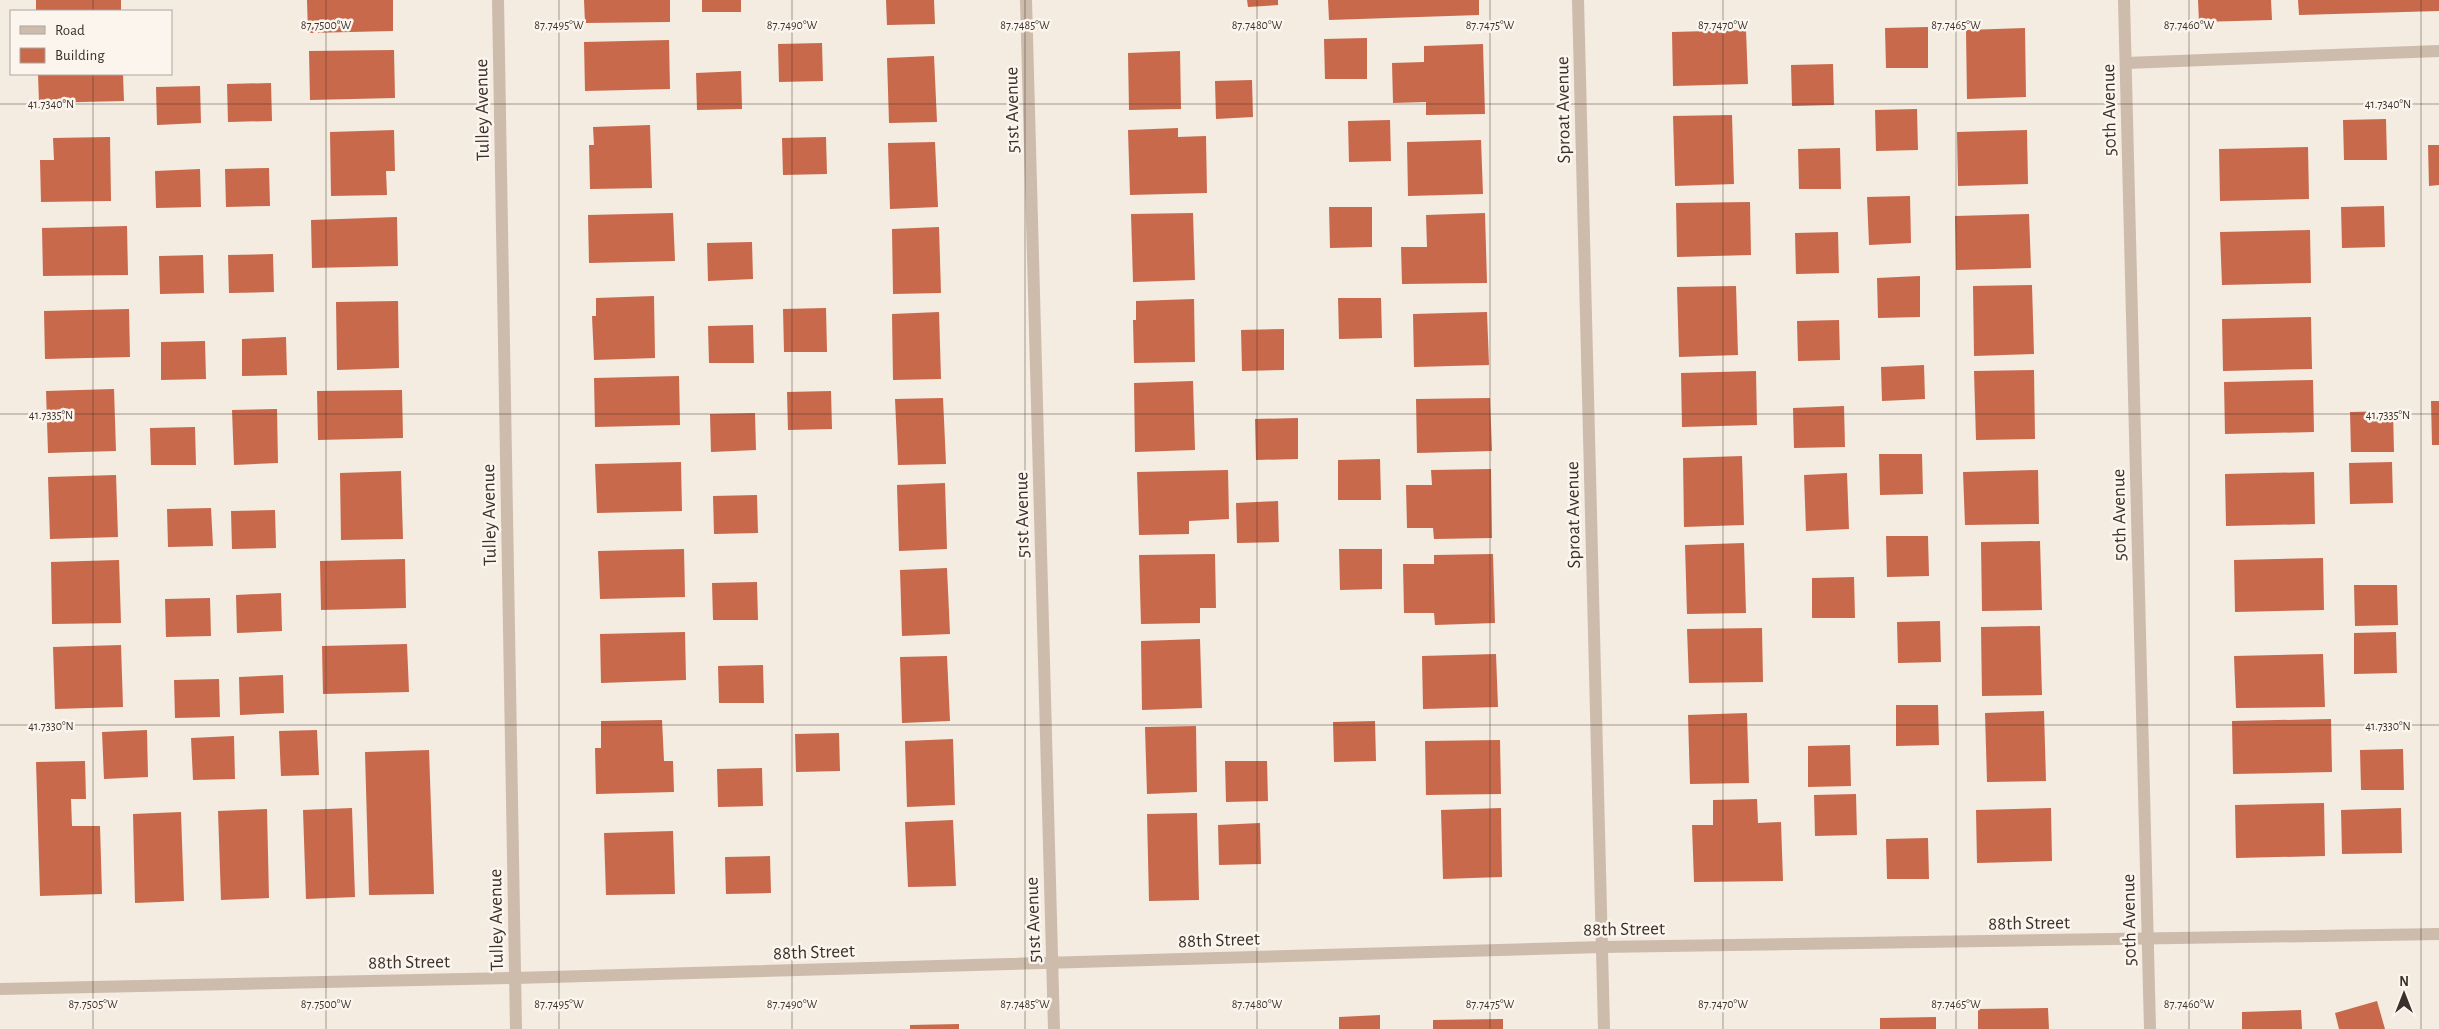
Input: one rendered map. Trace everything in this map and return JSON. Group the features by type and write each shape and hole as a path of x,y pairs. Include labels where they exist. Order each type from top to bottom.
{"street":[{"name":"Tulley Avenue","path":"498,0 516,1029"},
{"name":"51st Avenue","path":"1026,0 1054,1029"},
{"name":"Sproat Avenue","path":"1578,0 1604,1029"},
{"name":"50th Avenue","path":"2124,0 2150,1029"},
{"path":"2126,63 2439,51"},
{"name":"88th Street","path":"0,989 515,978 1602,947 2439,934"}],"building":[{"path":"36,0 121,0 121,10 36,10"},
{"path":"307,0 393,0 393,31 308,33"},
{"path":"584,0 670,0 670,22 585,23"},
{"path":"702,0 741,0 741,12 702,12"},
{"path":"886,0 934,0 935,24 887,25"},
{"path":"1247,0 1278,0 1278,5 1248,7"},
{"path":"1328,0 1479,0 1479,15 1329,20"},
{"path":"2198,0 2271,0 2272,20 2199,22"},
{"path":"2298,0 2439,0 2439,11 2299,15"},
{"path":"1928,27 1928,68 1886,68 1885,28"},
{"path":"2025,28 2026,97 1967,99 1966,30"},
{"path":"1746,30 1748,84 1673,86 1672,32"},
{"path":"1367,38 1367,79 1325,79 1324,39"},
{"path":"669,40 670,89 585,91 584,42"},
{"path":"822,43 823,81 779,82 778,44"},
{"path":"1483,44 1485,114 1426,115 1426,102 1393,103 1392,63 1424,62 1424,46"},
{"path":"394,50 395,98 310,100 309,51"},
{"path":"1180,51 1181,109 1129,110 1128,53"},
{"path":"934,56 937,122 889,123 887,58"},
{"path":"1833,64 1834,105 1792,106 1791,65"},
{"path":"741,71 742,109 697,110 696,73"},
{"path":"38,75 123,75 124,101 39,103"},
{"path":"1252,80 1253,117 1216,119 1215,81"},
{"path":"271,83 272,121 228,122 227,84"},
{"path":"200,86 201,123 157,125 156,87"},
{"path":"1917,109 1918,150 1876,151 1875,110"},
{"path":"1732,115 1734,184 1675,186 1673,116"},
{"path":"2386,119 2387,160 2344,160 2343,120"},
{"path":"1390,120 1391,161 1349,162 1348,121"},
{"path":"650,125 652,188 590,189 589,145 594,145 593,127"},
{"path":"1178,128 1178,137 1206,136 1207,193 1130,195 1128,130"},
{"path":"394,130 395,171 386,171 387,195 331,196 330,132"},
{"path":"2027,130 2028,184 1958,186 1957,132"},
{"path":"110,137 111,201 41,202 40,160 54,160 53,138"},
{"path":"826,137 827,174 783,175 782,138"},
{"path":"1481,140 1483,194 1408,196 1407,142"},
{"path":"935,142 938,207 890,209 888,143"},
{"path":"2428,145 2439,145 2439,185 2429,186"},
{"path":"2308,147 2309,199 2220,201 2219,149"},
{"path":"1840,148 1841,189 1799,189 1798,149"},
{"path":"269,168 270,206 226,207 225,169"},
{"path":"200,169 201,207 156,208 155,171"},
{"path":"1910,196 1911,243 1869,245 1867,197"},
{"path":"1750,202 1751,255 1677,257 1676,203"},
{"path":"2384,206 2385,247 2342,248 2341,207"},
{"path":"1329,207 1372,207 1372,247 1330,248"},
{"path":"673,213 675,261 589,263 588,215"},
{"path":"1193,213 1195,280 1133,282 1131,214"},
{"path":"1485,213 1487,283 1402,284 1401,247 1427,247 1426,215"},
{"path":"2029,214 2031,268 1956,270 1955,216"},
{"path":"397,217 398,266 312,268 311,220"},
{"path":"127,226 128,275 43,276 42,228"},
{"path":"939,227 941,293 893,294 892,229"},
{"path":"2310,230 2311,283 2222,285 2220,232"},
{"path":"1838,232 1839,273 1796,274 1795,233"},
{"path":"752,242 753,279 708,281 707,243"},
{"path":"273,254 274,292 229,293 228,255"},
{"path":"203,255 204,293 160,294 159,256"},
{"path":"1920,276 1920,317 1878,318 1877,278"},
{"path":"2032,285 2034,354 1974,356 1973,286"},
{"path":"1736,286 1738,355 1679,357 1677,287"},
{"path":"654,296 655,358 594,360 592,316 596,316 596,298"},
{"path":"1338,298 1381,298 1382,338 1339,339"},
{"path":"1194,299 1195,362 1134,363 1133,320 1136,320 1136,301"},
{"path":"398,301 399,368 337,370 336,302"},
{"path":"826,308 827,352 784,352 783,309"},
{"path":"129,309 130,357 45,359 44,311"},
{"path":"939,312 941,379 893,380 892,314"},
{"path":"1487,312 1489,365 1414,367 1413,314"},
{"path":"2311,317 2312,369 2223,371 2222,319"},
{"path":"1839,320 1840,360 1798,361 1797,321"},
{"path":"753,325 754,363 709,363 708,326"},
{"path":"1284,329 1284,370 1242,371 1241,330"},
{"path":"286,337 287,375 242,376 242,339"},
{"path":"205,341 206,379 161,380 161,342"},
{"path":"1924,365 1925,399 1882,401 1881,367"},
{"path":"2034,370 2035,439 1976,440 1974,371"},
{"path":"1756,371 1757,425 1682,427 1681,373"},
{"path":"679,376 680,425 595,427 594,378"},
{"path":"2313,380 2314,432 2225,434 2224,382"},
{"path":"1193,381 1195,450 1135,452 1134,383"},
{"path":"114,389 116,451 48,453 46,391"},
{"path":"402,390 403,438 318,440 317,391"},
{"path":"831,391 832,429 788,430 787,392"},
{"path":"943,398 946,464 898,465 895,399"},
{"path":"1490,398 1492,451 1417,453 1416,399"},
{"path":"2431,401 2439,401 2439,445 2432,445"},
{"path":"1844,406 1845,447 1794,448 1793,408"},
{"path":"277,409 278,463 234,465 232,410"},
{"path":"2393,411 2394,452 2351,452 2350,412"},
{"path":"755,413 756,450 711,452 710,414"},
{"path":"1298,418 1298,459 1256,460 1255,419"},
{"path":"195,427 196,465 151,465 150,428"},
{"path":"1879,454 1922,454 1923,494 1880,495"},
{"path":"1742,456 1744,525 1684,527 1683,458"},
{"path":"1380,459 1381,500 1338,500 1338,460"},
{"path":"681,462 682,511 597,513 595,464"},
{"path":"2392,462 2393,503 2350,504 2349,463"},
{"path":"1491,469 1492,538 1434,539 1433,528 1407,528 1406,485 1432,485 1431,470"},
{"path":"1228,470 1229,519 1189,521 1189,534 1139,535 1137,472"},
{"path":"2038,470 2039,524 1965,525 1963,472"},
{"path":"401,471 403,539 341,540 340,473"},
{"path":"2314,472 2315,524 2226,526 2225,474"},
{"path":"1847,473 1849,529 1806,531 1804,475"},
{"path":"116,475 118,537 50,539 48,477"},
{"path":"945,483 947,549 899,551 897,485"},
{"path":"757,495 758,533 714,534 713,496"},
{"path":"1278,501 1279,542 1237,543 1236,503"},
{"path":"211,508 213,546 168,547 167,509"},
{"path":"275,510 276,548 232,549 231,511"},
{"path":"1886,536 1928,536 1929,576 1887,577"},
{"path":"2040,541 2042,610 1982,611 1981,542"},
{"path":"1744,543 1746,613 1687,614 1685,545"},
{"path":"684,549 685,597 600,599 598,551"},
{"path":"1339,549 1382,549 1382,589 1340,590"},
{"path":"1215,554 1216,608 1200,608 1200,623 1141,624 1139,555"},
{"path":"1493,554 1495,623 1435,625 1434,613 1404,613 1403,564 1434,564 1434,555"},
{"path":"2323,558 2324,610 2235,612 2234,560"},
{"path":"405,559 406,608 321,610 320,561"},
{"path":"119,560 121,623 52,624 51,562"},
{"path":"947,568 950,634 902,636 900,570"},
{"path":"1854,577 1855,618 1812,618 1812,578"},
{"path":"757,582 758,620 713,620 712,583"},
{"path":"2354,585 2397,585 2398,625 2355,626"},
{"path":"281,593 282,631 237,633 236,595"},
{"path":"210,598 211,636 166,637 165,599"},
{"path":"1940,621 1941,662 1898,663 1897,622"},
{"path":"2040,626 2042,695 1982,696 1981,627"},
{"path":"1762,628 1763,682 1689,683 1687,629"},
{"path":"685,632 686,680 601,683 600,634"},
{"path":"2396,632 2397,673 2354,674 2354,633"},
{"path":"1200,639 1202,708 1142,710 1141,641"},
{"path":"407,644 409,692 323,694 322,646"},
{"path":"121,645 123,707 55,709 53,647"},
{"path":"1496,654 1498,707 1423,709 1422,656"},
{"path":"2323,654 2325,707 2236,708 2234,656"},
{"path":"947,656 950,721 902,723 900,657"},
{"path":"763,665 764,703 719,703 718,666"},
{"path":"283,675 284,713 240,715 239,677"},
{"path":"219,679 220,717 175,718 174,680"},
{"path":"1896,705 1938,705 1939,745 1896,746"},
{"path":"2044,711 2046,781 1987,782 1985,713"},
{"path":"1747,713 1749,783 1690,784 1688,715"},
{"path":"2331,719 2332,772 2233,774 2232,721"},
{"path":"662,720 664,761 673,761 674,792 596,794 595,748 601,748 601,721"},
{"path":"1375,721 1376,761 1334,762 1333,722"},
{"path":"1196,726 1197,792 1147,794 1145,727"},
{"path":"147,730 148,777 104,779 102,732"},
{"path":"317,730 319,775 281,776 279,731"},
{"path":"839,733 840,771 796,772 795,734"},
{"path":"234,736 235,779 193,780 191,738"},
{"path":"953,739 955,805 907,807 905,741"},
{"path":"1500,740 1501,794 1426,795 1425,741"},
{"path":"1850,745 1851,786 1808,787 1808,746"},
{"path":"2403,749 2404,790 2361,790 2360,750"},
{"path":"429,750 434,894 369,895 365,752"},
{"path":"85,761 86,799 71,799 72,826 100,826 102,894 40,896 36,762"},
{"path":"1225,761 1267,761 1268,801 1226,802"},
{"path":"762,768 763,806 718,807 717,769"},
{"path":"1856,794 1857,835 1815,836 1814,795"},
{"path":"1757,799 1758,823 1781,822 1783,881 1694,882 1692,825 1713,825 1713,800"},
{"path":"2324,803 2325,856 2236,858 2235,805"},
{"path":"352,808 355,897 306,899 303,810"},
{"path":"1501,808 1502,877 1443,879 1441,810"},
{"path":"2051,808 2052,861 1977,863 1976,810"},
{"path":"2401,808 2402,853 2342,854 2341,810"},
{"path":"267,809 269,898 221,900 218,811"},
{"path":"181,812 184,901 135,903 133,814"},
{"path":"1197,813 1199,900 1149,901 1147,814"},
{"path":"953,820 956,886 908,887 905,822"},
{"path":"1260,823 1261,864 1219,865 1218,825"},
{"path":"673,831 675,894 606,895 604,833"},
{"path":"1928,838 1929,879 1887,879 1886,839"},
{"path":"770,856 771,893 726,894 725,857"},
{"path":"2377,1001 2385,1029 2339,1029 2335,1013"},
{"path":"2048,1008 2049,1029 1978,1029 1978,1009"},
{"path":"2301,1010 2302,1029 2242,1029 2242,1012"},
{"path":"1380,1015 1380,1029 1339,1029 1339,1017"},
{"path":"1936,1017 1936,1029 1880,1029 1880,1018"},
{"path":"1503,1019 1503,1029 1433,1029 1433,1020"},
{"path":"959,1024 959,1029 910,1029 910,1025"}]}
